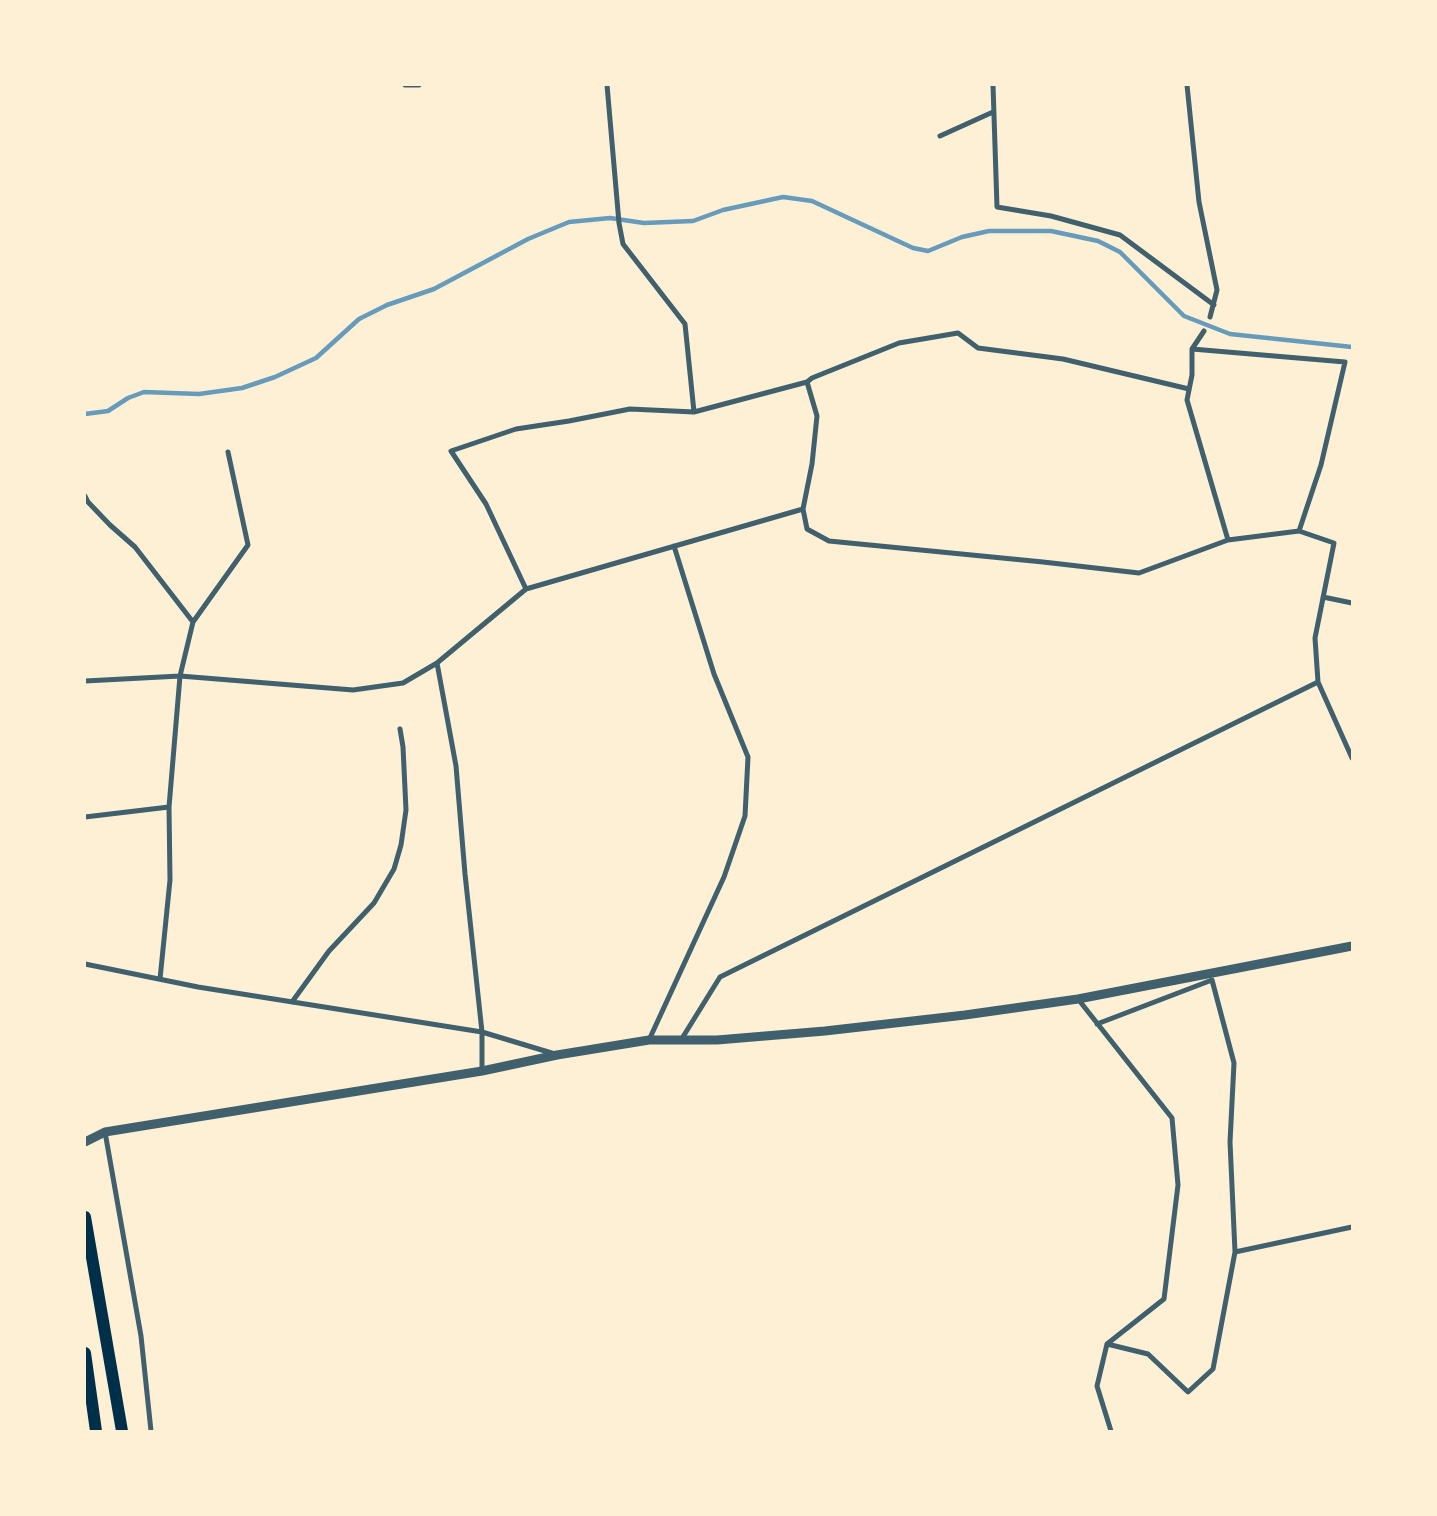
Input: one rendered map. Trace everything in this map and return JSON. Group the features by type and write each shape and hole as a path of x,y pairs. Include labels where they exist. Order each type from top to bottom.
{"main road":[{"path":"85,1217 122,1431"},
{"path":"85,1353 96,1431"}],"street":[{"path":"405,85 419,85"},
{"path":"607,85 619,222 624,244 685,324 694,412"},
{"path":"992,85 997,207 1051,216 1120,235 1214,305"},
{"path":"1188,85 1199,202 1217,290 1210,317"},
{"path":"940,136 993,112"},
{"path":"1204,331 1192,349 1188,400 1228,540"},
{"path":"526,589 486,504 451,452 516,429 569,421 630,408 694,412 807,382 812,378 899,343 958,332 978,348 1063,359 1189,389"},
{"path":"1192,349 1344,362 1321,465 1299,532"},
{"path":"807,382 817,416 812,464 803,509 807,529 829,541 1139,573 1228,540 1299,532 1334,543 1315,638 1318,682 1352,758"},
{"path":"160,979 170,880 169,806 180,676 193,622 248,545 228,452"},
{"path":"85,496 88,502 110,525 135,547 193,622"},
{"path":"85,681 180,676 353,690 402,684 437,663 526,589 803,509"},
{"path":"650,1040 724,877 745,816 748,757 714,674 674,546"},
{"path":"1323,597 1352,603"},
{"path":"437,663 456,766 465,874 482,1032 482,1071"},
{"path":"681,1040 720,978 1318,682"},
{"path":"292,1002 329,951 374,903 394,869 401,845 406,810 403,747 400,729"},
{"path":"85,817 169,806"},
{"path":"85,1142 105,1132 482,1071 557,1055 650,1040 717,1040 825,1031 965,1015 1078,999 1352,946"},
{"path":"85,964 292,1002 482,1032 557,1055"},
{"path":"1097,1024 1212,980 1234,1063 1230,1142 1235,1252 1213,1369 1188,1392 1148,1354 1107,1344"},
{"path":"1078,999 1172,1118 1178,1185 1164,1299 1107,1344 1097,1386 1111,1431"},
{"path":"105,1132 140,1336 151,1431"},
{"path":"1235,1252 1352,1227"}],"waterway":[{"path":"85,414 108,411 128,398 144,392 199,394 242,388 275,377 316,358 359,319 387,305 434,289 528,239 569,222 610,218 644,223 693,221 723,210 783,197 812,201 913,248 928,251 962,237 989,231 1051,231 1098,241 1120,252 1184,316 1230,334 1352,347"}]}
